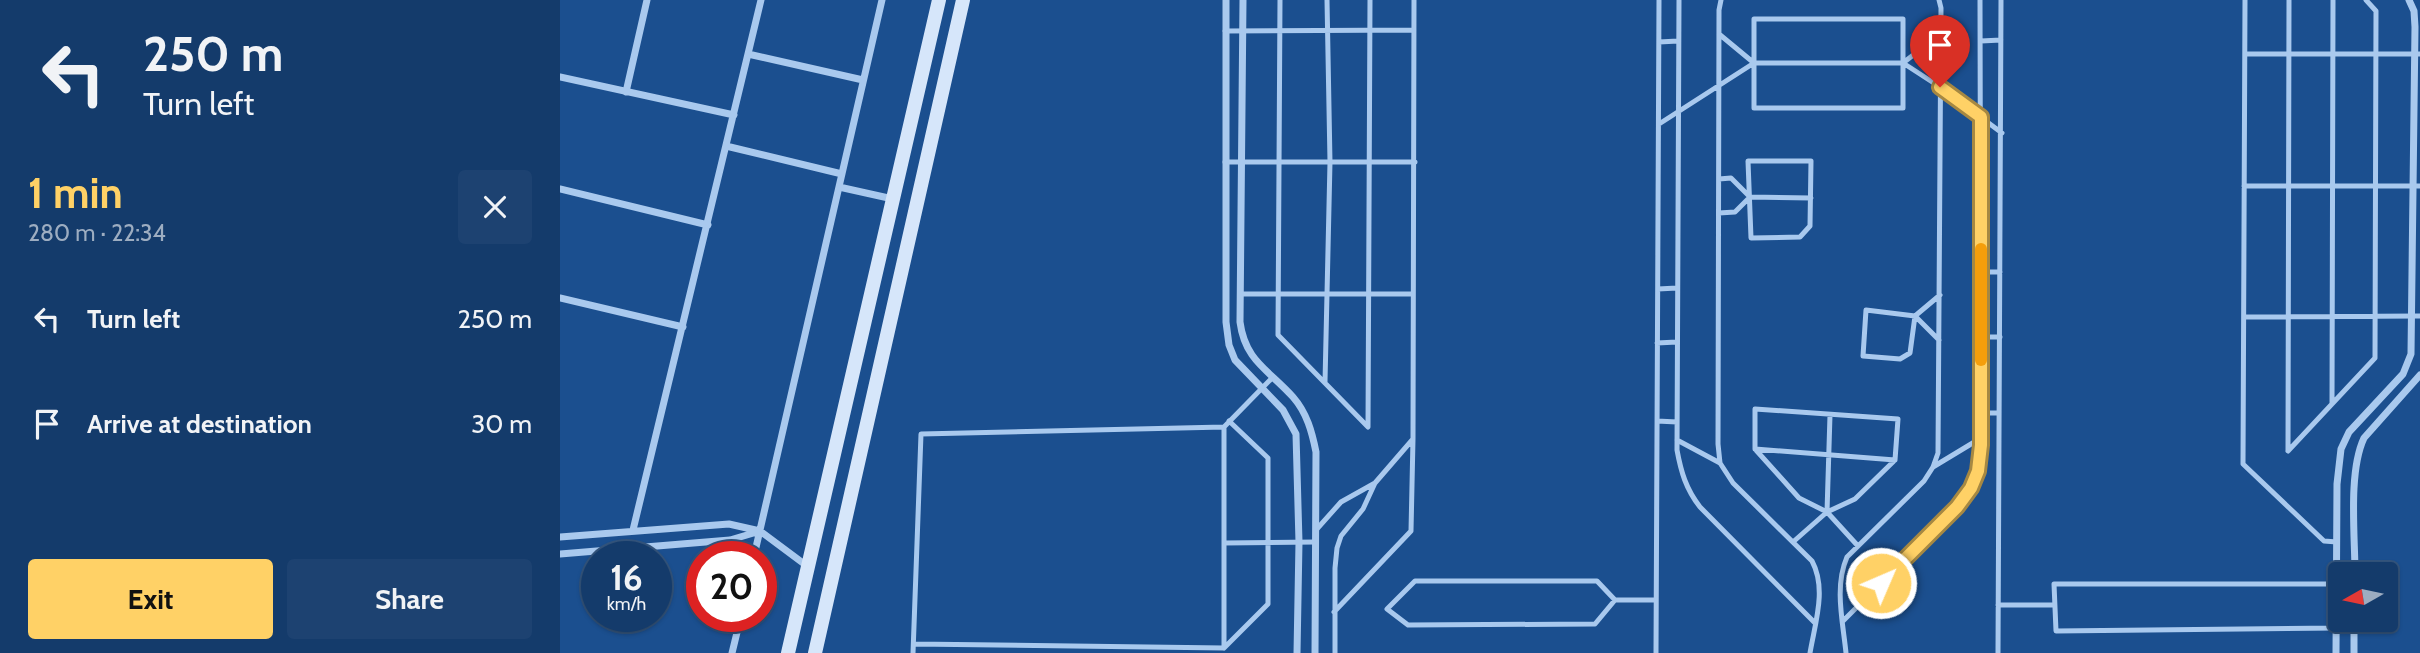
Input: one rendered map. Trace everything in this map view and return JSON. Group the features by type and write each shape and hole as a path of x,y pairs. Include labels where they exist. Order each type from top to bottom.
{"street":[{"path":"626,92 647,0"},
{"path":"633,530 761,0"},
{"path":"758,541 881,0"},
{"path":"789,653 939,0"},
{"path":"815,653 963,0"},
{"path":"1226,0 1226,322 1229,345 1235,360 1283,410 1296,434 1299,542 1297,653"},
{"path":"1243,0 1240,294 1242,340 1248,351 1294,398 1311,429 1316,452 1315,653"},
{"path":"2337,562 2337,484 2341,449 2349,432 2403,374 2408,365 2416,316 2417,54 2414,11 2409,0"},
{"path":"748,54 863,80"},
{"path":"560,77 734,116"},
{"path":"726,146 842,174"},
{"path":"839,187 894,200"},
{"path":"560,189 708,225"},
{"path":"560,298 683,327"},
{"path":"2355,562 2358,450 2364,438 2420,375"},
{"path":"560,537 729,524 760,531 807,566"},
{"path":"560,554 730,540 760,531"},
{"path":"732,653 737,632"},
{"path":"2336,632 2336,653"},
{"path":"2354,632 2354,653"}],"lane":[{"path":"1280,0 1278,335 1368,427 1370,0"},
{"path":"1325,383 1330,162 1327,0"},
{"path":"1334,612 1411,531 1414,0"},
{"path":"1656,653 1659,0"},
{"path":"1679,0 1677,440 1681,472 1689,493 1815,623"},
{"path":"1721,0 1720,463 1733,483 1812,561 1819,573 1820,589 1810,653"},
{"path":"1846,653 1840,572 1847,557 1924,481 1938,453 1939,0"},
{"path":"1843,621 1964,497 1978,471 1981,438 1980,0"},
{"path":"1998,653 2001,0"},
{"path":"2245,0 2244,464 2324,541 2337,542"},
{"path":"2289,0 2288,451 2375,358 2376,11 2366,0"},
{"path":"2332,404 2333,0"},
{"path":"1754,19 1903,19 1903,108 1754,108 1754,63 1754,19"},
{"path":"1225,31 1414,30"},
{"path":"1719,33 1754,63"},
{"path":"1903,63 1940,34"},
{"path":"1981,41 2001,40"},
{"path":"1659,42 1678,41"},
{"path":"2245,54 2417,54"},
{"path":"1659,124 1754,63 1903,63 2001,133"},
{"path":"1748,161 1811,161 1810,226 1800,237 1751,238 1750,197 1748,161"},
{"path":"1225,162 1415,162"},
{"path":"1719,179 1731,178 1750,197 1811,198"},
{"path":"2244,186 2417,186"},
{"path":"1719,213 1735,212 1750,197"},
{"path":"1981,272 2000,272"},
{"path":"1658,289 1677,288"},
{"path":"1240,294 1413,295"},
{"path":"1939,340 1915,316 1866,310 1863,356 1900,359 1910,353 1915,316 1940,295"},
{"path":"2244,317 2416,316"},
{"path":"1981,337 2000,337"},
{"path":"1657,343 1677,342"},
{"path":"1224,649 1224,427 1273,377"},
{"path":"1793,542 1827,512 1855,499 1895,460 1898,419 1755,409 1755,449 1799,498 1827,512 1858,546"},
{"path":"1981,413 1999,413"},
{"path":"1827,512 1830,415"},
{"path":"914,644 1224,649 1268,604 1268,458 1229,421"},
{"path":"1657,421 1677,422"},
{"path":"913,653 921,434 1224,427"},
{"path":"1933,467 1981,438"},
{"path":"1335,653 1337,548 1341,536 1363,509 1375,483 1413,439"},
{"path":"1677,440 1720,463"},
{"path":"1755,449 1895,460"},
{"path":"1316,530 1341,502 1375,483"},
{"path":"1224,543 1316,542"},
{"path":"1615,600 1595,624 1408,625 1387,609 1415,581 1597,581 1615,600 1656,600"},
{"path":"2328,584 2054,584 2056,631 2328,628"},
{"path":"1998,605 2055,605"}],"slow traffic":[{"path":"1981,249 1981,360"}],"route":[{"path":"1881,583 1957,507 1971,488 1978,471 1981,445 1981,117 1940,87"}]}
